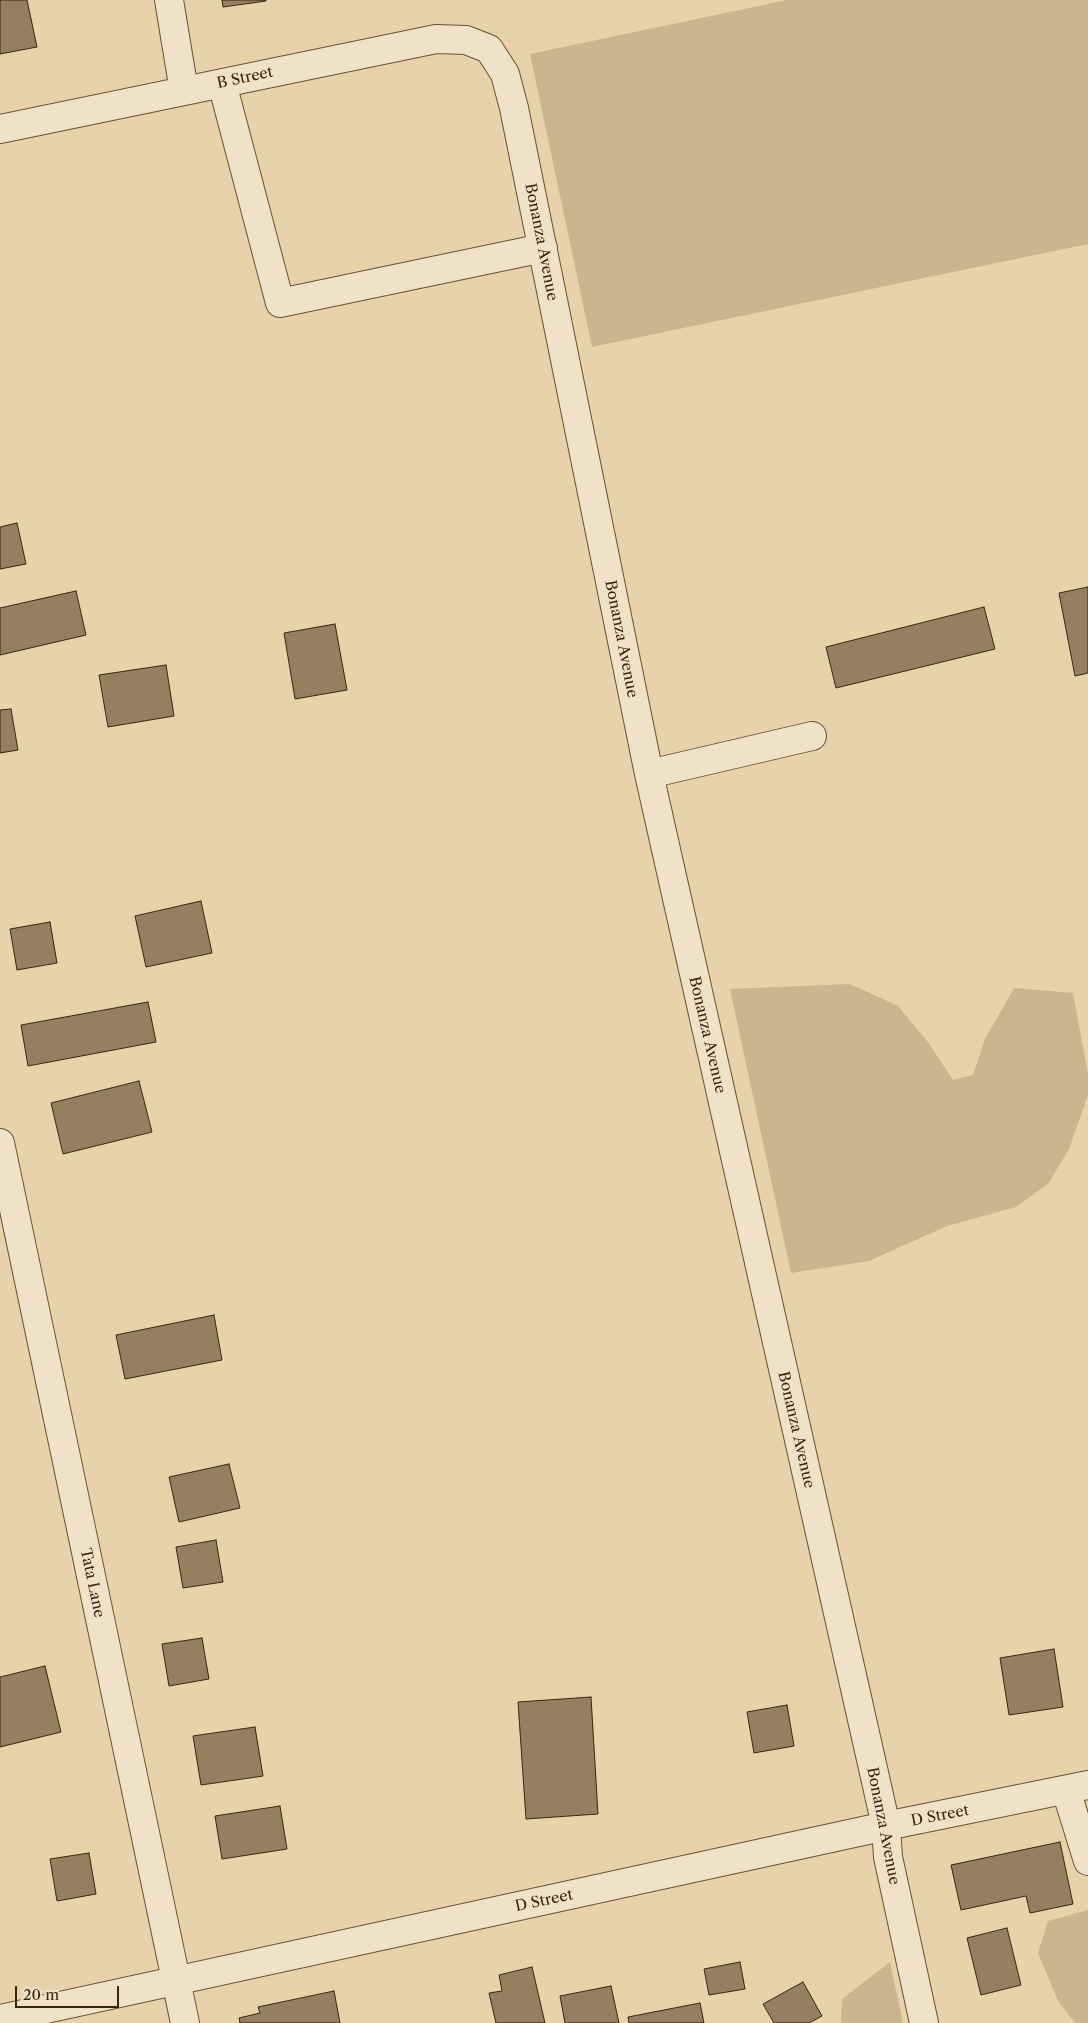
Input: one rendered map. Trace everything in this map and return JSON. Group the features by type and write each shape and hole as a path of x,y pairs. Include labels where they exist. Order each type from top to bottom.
{"street":[{"path":"169,0 184,91"},
{"name":"B Street","path":"0,129 436,39 466,40 489,49"},
{"name":"Bonanza Avenue","path":"489,49 505,74 514,108 649,774 886,1826 888,1857 924,2023"},
{"path":"222,83 280,303 543,248"},
{"path":"649,774 812,736"},
{"name":"Tata Lane","path":"0,1142 185,2023"},
{"path":"1077,1788 1088,1861"},
{"name":"D Street","path":"0,2019 886,1826 1077,1788"}],"shaded area":[{"path":"787,0 1088,0 1088,244 592,347 530,54"},
{"path":"850,984 898,1006 928,1042 953,1080 973,1075 985,1039 1014,988 1073,993 1088,1074 1088,1095 1069,1149 1049,1183 1016,1207 947,1226 869,1261 791,1273 730,989"},
{"path":"1088,1910 1088,2023 1075,2023 1058,2001 1038,1953 1048,1921"},
{"path":"890,1962 903,2023 841,2023 842,1999"}],"building":[{"path":"0,0 27,0 37,47 0,54"},
{"path":"222,0 266,0 266,1 223,7"},
{"path":"17,523 26,564 0,569 0,527"},
{"path":"1088,587 1088,673 1075,676 1059,593"},
{"path":"76,591 86,635 0,655 0,608"},
{"path":"984,607 995,649 836,688 826,647"},
{"path":"335,624 347,690 295,699 284,633"},
{"path":"166,665 174,716 108,727 99,675"},
{"path":"11,709 18,750 0,753 0,710"},
{"path":"201,901 212,953 146,967 135,916"},
{"path":"50,922 57,963 17,970 10,929"},
{"path":"148,1002 156,1042 28,1066 21,1025"},
{"path":"139,1081 152,1132 63,1154 51,1103"},
{"path":"214,1315 222,1360 125,1379 116,1335"},
{"path":"229,1464 240,1508 179,1522 169,1477"},
{"path":"216,1540 223,1582 183,1588 176,1547"},
{"path":"202,1638 209,1679 169,1686 162,1644"},
{"path":"1054,1649 1063,1707 1009,1715 1000,1658"},
{"path":"45,1666 61,1732 0,1747 0,1677"},
{"path":"591,1697 598,1814 526,1819 518,1702"},
{"path":"787,1705 794,1746 754,1753 747,1712"},
{"path":"255,1727 263,1776 201,1785 193,1736"},
{"path":"280,1806 287,1849 222,1859 215,1816"},
{"path":"1060,1842 1073,1904 1030,1913 1026,1896 961,1910 951,1865"},
{"path":"89,1853 96,1894 57,1901 50,1859"},
{"path":"1007,1928 1021,1985 981,1995 967,1938"},
{"path":"740,1962 745,1989 709,1995 704,1969"},
{"path":"532,1967 545,2023 496,2023 489,1993 502,1991 499,1975"},
{"path":"803,1982 822,2016 809,2023 774,2023 763,2004"},
{"path":"611,1986 619,2023 565,2023 560,1996"},
{"path":"334,1991 340,2023 240,2023 239,2018 260,2013 258,2007"},
{"path":"700,2003 704,2023 629,2023 628,2017"}]}
